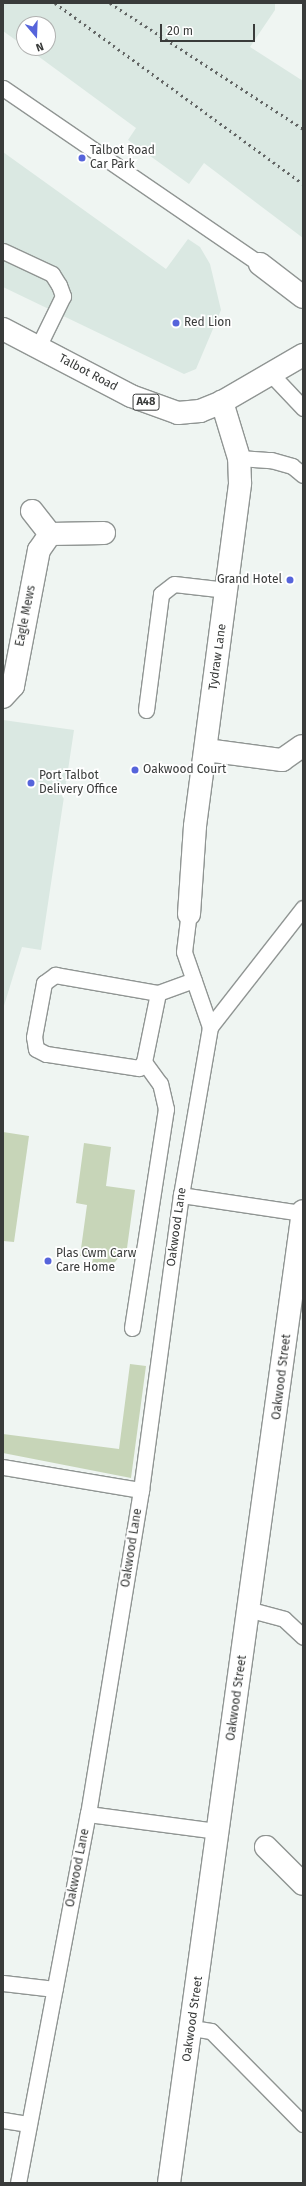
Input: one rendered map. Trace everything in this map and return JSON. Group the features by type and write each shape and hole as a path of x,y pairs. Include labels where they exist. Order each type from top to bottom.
{"street":[{"path":"260,264 303,297"},
{"name":"Talbot Road","path":"3,330 131,396 168,411 200,411 222,402 303,354"},
{"name":"Tydraw Lane","path":"189,914 206,750 227,590 240,458 222,402"},
{"path":"32,511 50,534 104,533"},
{"name":"Eagle Mews","path":"3,697 13,686 39,550 50,534"},
{"path":"206,750 282,760 302,746"},
{"name":"Oakwood Street","path":"169,2183 192,2028 218,1831 251,1610 302,1212"},
{"path":"266,1847 303,1884"}],"lane":[{"path":"3,88 260,264"},
{"path":"3,251 52,274 59,285 63,296 38,347"},
{"path":"271,374 303,408"},
{"path":"240,458 271,460 292,466 303,475"},
{"path":"146,710 161,594 174,584 227,590"},
{"path":"210,1027 303,908"},
{"name":"Oakwood Lane","path":"18,2183 88,1814 141,1490 181,1194 210,1027 184,952 189,914"},
{"path":"158,993 144,1062 131,1070 46,1054 36,1049 34,1037 44,983 55,975 158,993 194,980"},
{"path":"132,1328 166,1109 160,1084 144,1062"},
{"path":"181,1194 302,1212"},
{"path":"3,1467 141,1490"},
{"path":"251,1610 284,1619 303,1637"},
{"path":"88,1814 218,1831"},
{"path":"3,1983 55,1989"},
{"path":"192,2028 211,2031 303,2124"},
{"path":"3,2120 29,2124"}],"shaded area":[{"path":"3,3 275,3 275,10 250,47 303,81 303,238 204,163 189,184 128,140 136,128 38,56 56,56 56,16 16,16 16,40 3,31"},
{"path":"3,152 166,269 188,239 200,247 210,264 221,310 196,369 184,374 3,287"},
{"path":"3,720 74,730 41,950 22,947 3,1009"}],"green space":[{"path":"3,1132 29,1136 14,1242 3,1241"},
{"path":"84,1143 111,1147 106,1186 135,1190 127,1248 115,1262 92,1264 93,1258 80,1256 87,1205 76,1203"},
{"path":"130,1364 146,1366 131,1478 3,1453 3,1434 119,1449"}],"railway":[{"path":"55,3 303,184"},
{"path":"110,3 303,129"}],"place":[{"name":"Talbot Road Car Park","path":"82,158"},
{"name":"Red Lion","path":"176,323"},
{"name":"Grand Hotel","path":"290,580"},
{"name":"Oakwood Court","path":"135,770"},
{"name":"Port Talbot Delivery Office","path":"31,783"},
{"name":"Plas Cwm Carw Care Home","path":"48,1261"}]}
